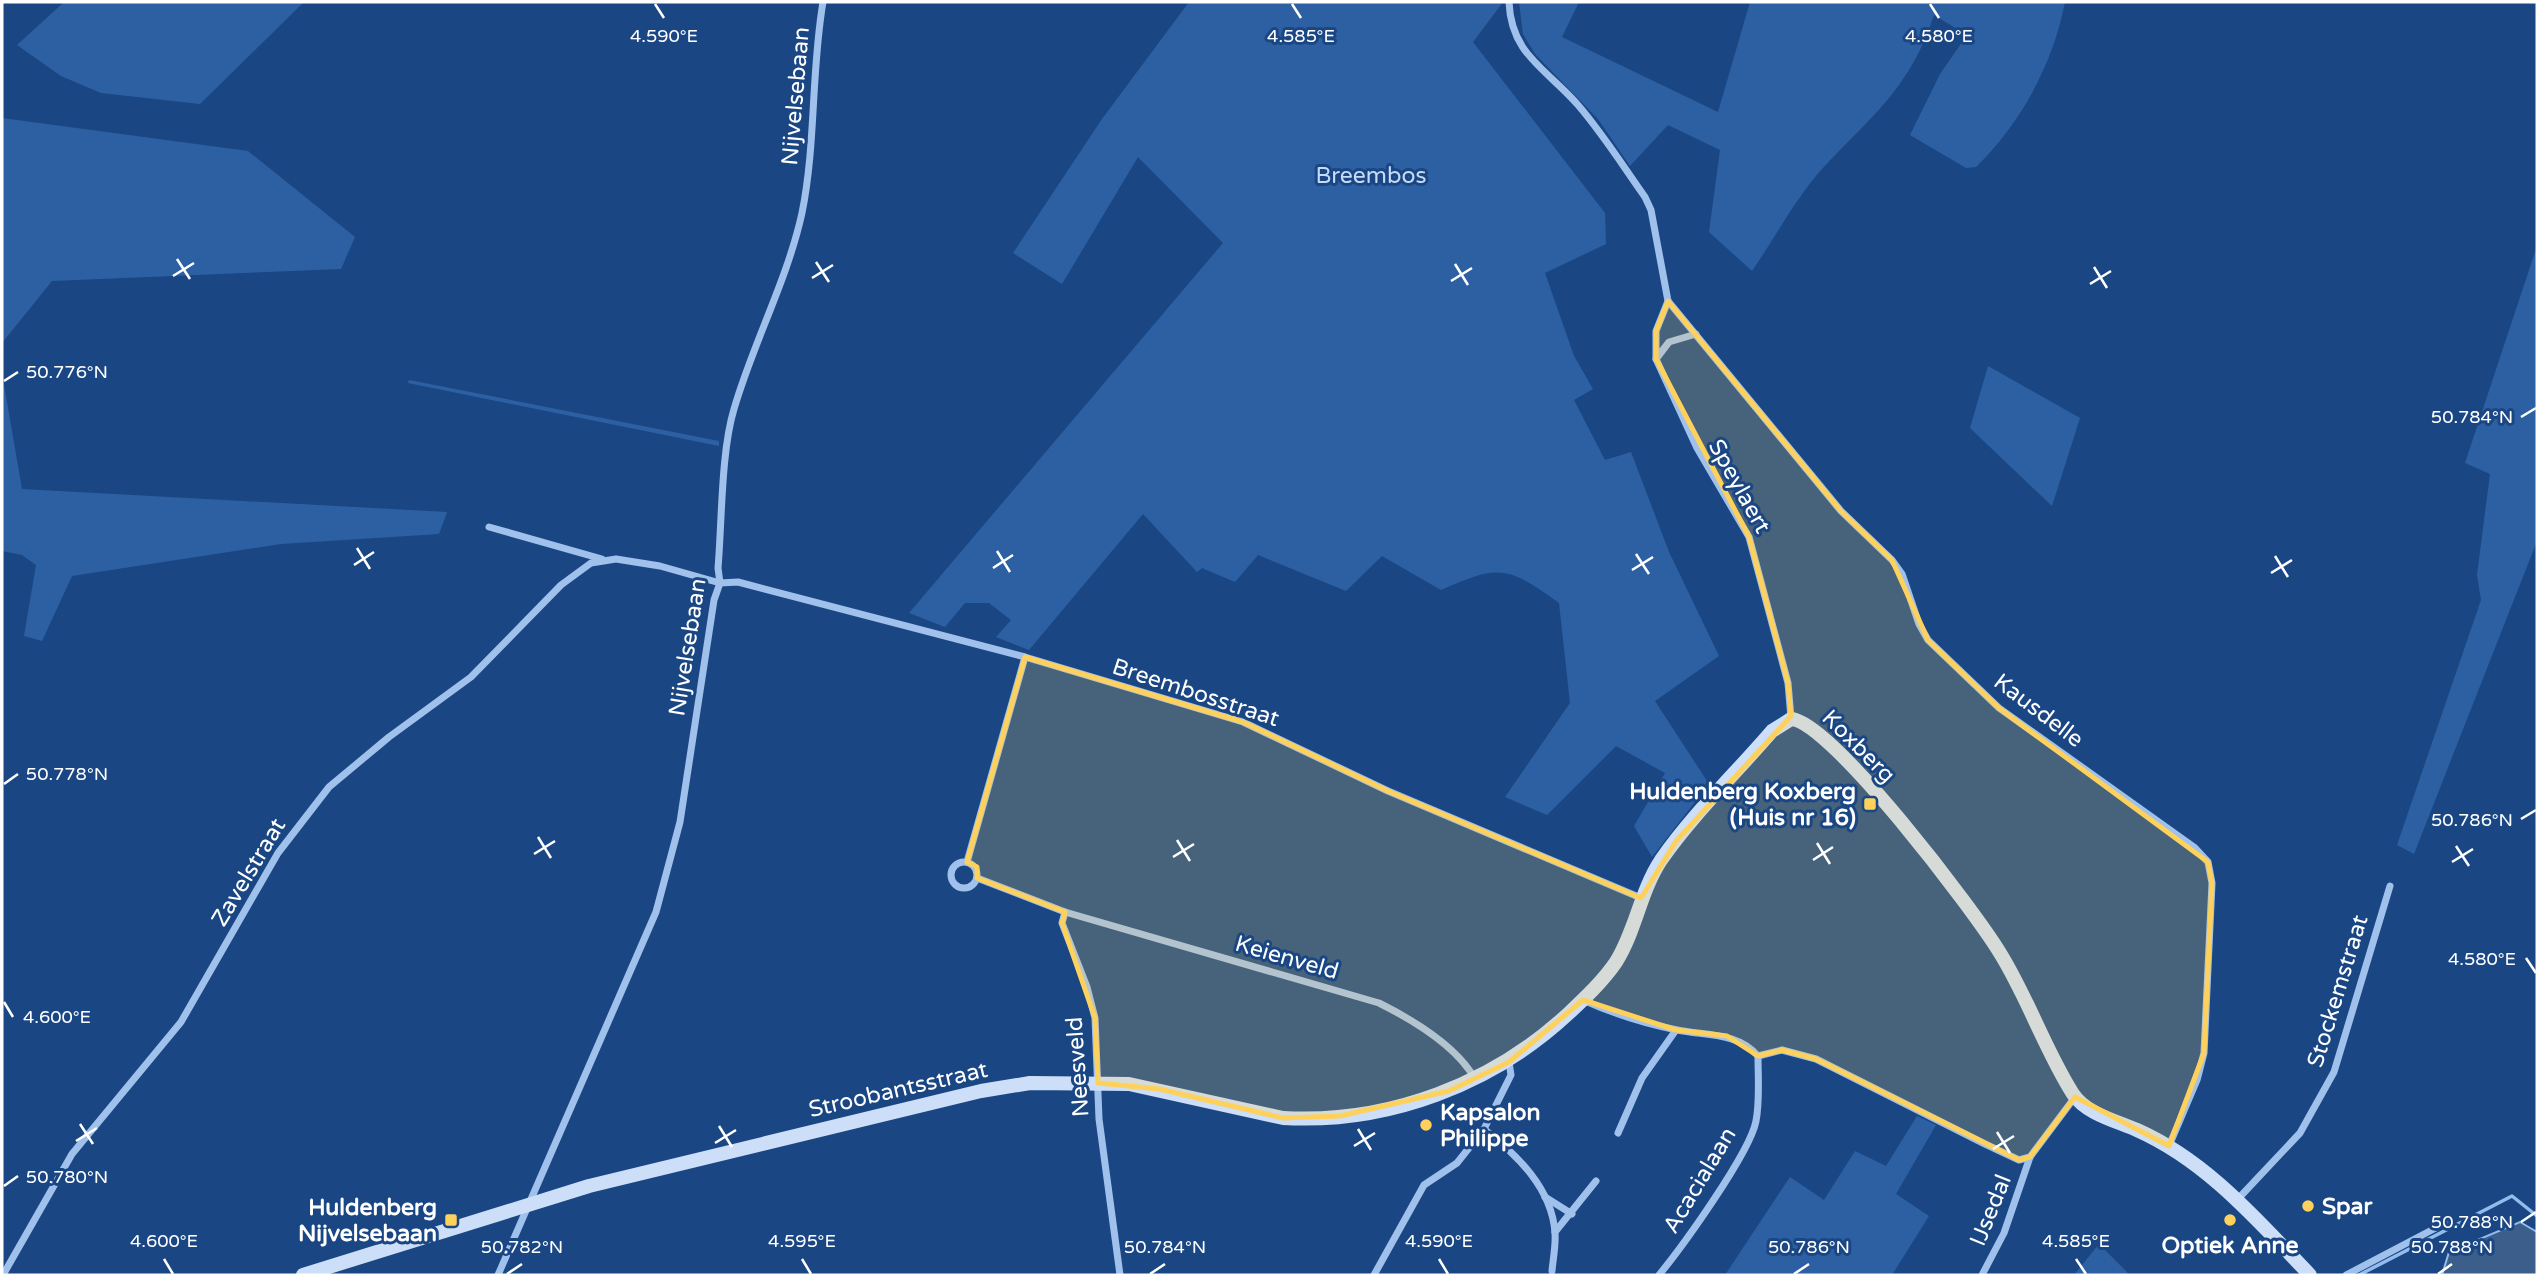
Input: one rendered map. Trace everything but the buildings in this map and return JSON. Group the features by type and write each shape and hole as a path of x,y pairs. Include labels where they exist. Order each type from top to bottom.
{"street":[{"name":"Nijvelsebaan","path":"498,1275 656,912 680,822 714,600 720,583 718,568 731,422 791,254 802,214 824,2"},
{"name":"Speylaert","path":"1509,2 1510,21 1529,59 1577,104 1645,197 1656,225 1668,301 1656,331 1656,359 1697,448 1749,537 1788,683 1791,719"},
{"path":"1656,359 1669,342 1696,334 1668,301"},
{"name":"Kausdelle","path":"1696,334 1841,511 1892,560 1902,574 1924,635 1943,656 1999,708 2193,847 2208,862 2212,883 2204,1053 2197,1080 2169,1146"},
{"path":"489,527 603,559 660,566 720,583"},
{"name":"Zavelstraat","path":"3,1275 72,1154 192,1006 278,853 306,813 358,761 471,677 575,573 603,559"},
{"name":"Breembosstraat","path":"720,583 738,582 1025,657 1243,722 1388,791 1641,898"},
{"path":"967,862 1025,657"},
{"name":"Koxberg","path":"1509,1062 1550,1032 1583,1000 1615,962 1650,879 1676,841 1778,725 1791,719 1810,725 1855,770 1966,905 2000,952 2075,1097 2097,1113 2169,1146 2205,1171 2310,1275"},
{"path":"967,862 977,871 977,878 969,888 961,889 951,880 953,868 967,862"},
{"path":"977,878 1065,912"},
{"name":"Stockemstraat","path":"2236,1201 2300,1133 2334,1072 2390,886"},
{"name":"Keienveld","path":"1065,912 1379,1003 1407,1017 1464,1061 1475,1080"},
{"name":"Neesveld","path":"1065,912 1062,923 1087,987 1095,1018 1099,1119 1120,1275"},
{"path":"1583,1000 1676,1030 1727,1036 1749,1046 1758,1056 1782,1050 1816,1059 2019,1160 2030,1157"},
{"path":"1618,1133 1642,1078 1676,1030"},
{"name":"Acacialaan","path":"1659,1275 1680,1249 1742,1152 1756,1122 1758,1056"},
{"path":"1374,1275 1424,1185 1457,1163 1484,1129 1511,1075 1509,1062"},
{"name":"Stroobantsstraat","path":"303,1275 529,1203 981,1091 1030,1083 1098,1083 1159,1089 1283,1118 1304,1119 1392,1107 1450,1091 1509,1062"},
{"name":"IJsedal","path":"1982,1275 2004,1233 2030,1157 2075,1097"},
{"path":"1484,1129 1524,1165 1545,1197 1555,1232 1552,1271"},
{"path":"1555,1232 1596,1181"},
{"path":"1545,1197 1572,1214"},
{"path":"2346,1275 2449,1221"}],"highlighted area":[{"path":"1668,301 1841,511 1892,560 1928,640 1999,708 2208,862 2212,883 2204,1053 2169,1146 2075,1097 2030,1157 2019,1160 1816,1059 1782,1050 1758,1056 1727,1036 1676,1030 1583,1000 1509,1062 1449,1091 1340,1116 1283,1118 1159,1089 1098,1083 1095,1018 1062,923 1065,912 977,878 977,867 967,862 1025,657 1243,722 1388,791 1641,898 1676,841 1791,716 1788,683 1749,537 1656,359 1656,331"}],"green space":[{"path":"64,2 304,2 200,104 101,93 61,76 17,45"},
{"name":"Breembos","path":"1189,2 1503,2 1473,42 1605,213 1606,244 1545,273 1574,356 1593,389 1574,400 1605,460 1631,452 1669,552 1719,656 1655,701 1709,784 1652,857 1634,826 1665,773 1616,746 1547,815 1505,797 1570,703 1559,603 1515,576 1490,573 1441,590 1382,556 1346,591 1258,555 1235,582 1202,568 1197,572 1143,514 1029,650 996,637 1011,620 989,603 965,603 945,627 909,613 1223,243 1138,157 1062,284 1013,253 1102,119"},
{"path":"1519,2 1579,2 1562,37 1718,112 1750,2 2065,2 2052,48 2021,112 1976,167 1966,168 1910,135 1940,74 1967,35 1934,15 1924,41 1901,82 1812,181 1752,271 1709,232 1720,150 1668,125 1630,166 1598,119 1535,54 1523,34"},
{"path":"2,118 248,151 355,237 341,269 52,281 2,343"},
{"path":"2537,246 2537,541 2414,854 2397,845 2481,600 2477,575 2490,474 2465,463"},
{"path":"1988,366 2080,418 2052,506 1970,428"},
{"path":"2,373 22,489 447,512 439,534 281,544 72,576 42,641 24,636 36,565 22,555 2,551"},
{"path":"409,380 719,441 719,446 408,383"},
{"path":"1917,1116 1936,1125 1896,1194 1929,1216 1892,1275 1725,1275 1790,1177 1824,1200 1855,1151 1886,1166"},
{"path":"2099,1244 2126,1271 2129,1275 2074,1275"}],"shaded area":[{"path":"2520,1222 2537,1232 2537,1275 2442,1275 2449,1252"}],"waterway":[{"path":"2359,1275 2512,1196 2537,1216"}],"place":[{"name":"Huldenberg Koxberg (Huis nr 16)","path":"1870,804"},
{"name":"Kapsalon Philippe","path":"1426,1125"},
{"name":"Spar","path":"2308,1206"},
{"name":"Huldenberg Nijvelsebaan","path":"451,1220"},
{"name":"Optiek Anne","path":"2230,1220"}]}
